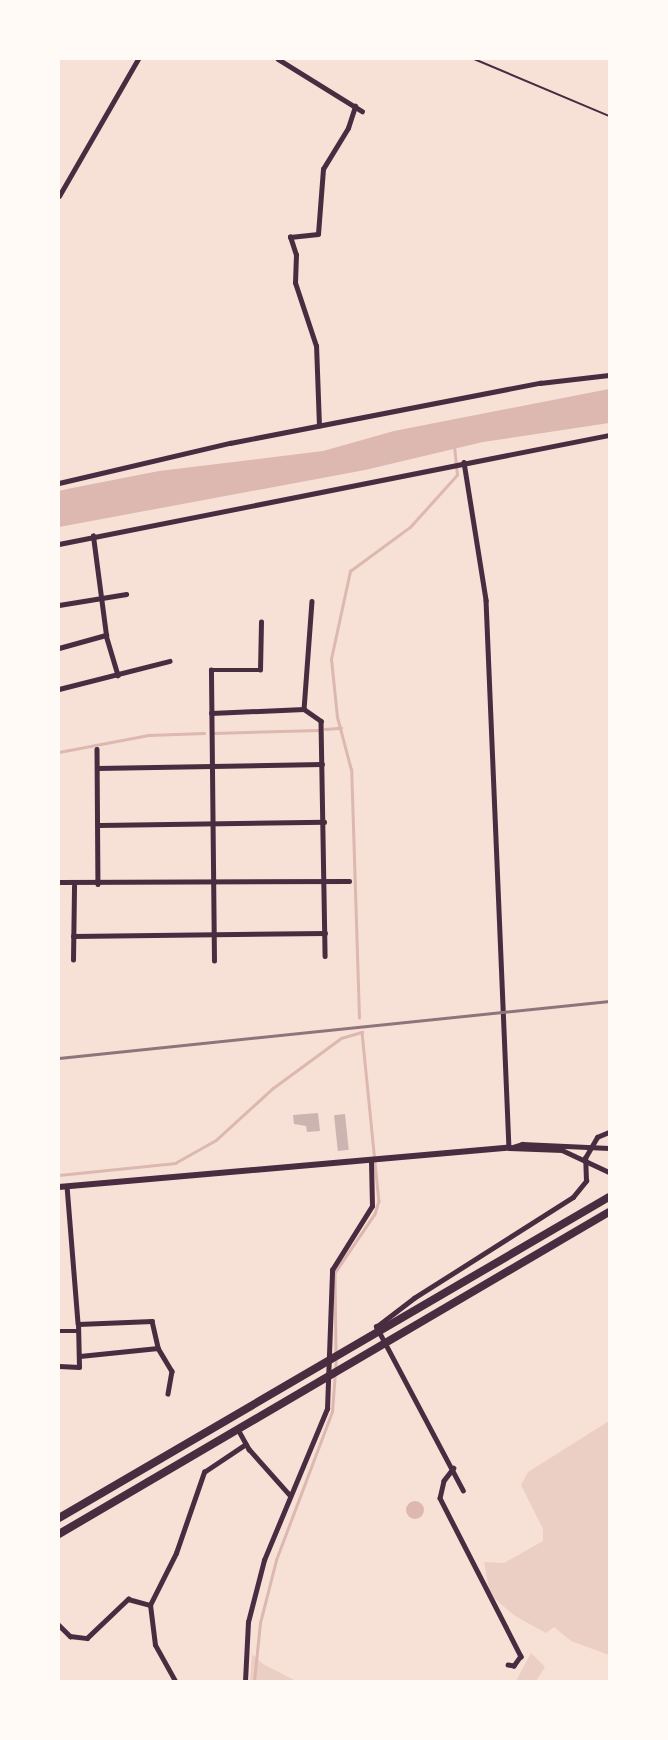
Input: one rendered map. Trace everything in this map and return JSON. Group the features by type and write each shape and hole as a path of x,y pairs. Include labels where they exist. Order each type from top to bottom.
{"highway":[{"path":"59,1518 377,1335 609,1197"},
{"path":"59,1534 383,1347 609,1212"}],"street":[{"path":"59,196 138,59"},
{"path":"278,59 362,110"},
{"path":"319,426 316,346 295,283 296,255 290,237 318,234 323,169 348,128 355,106"},
{"path":"59,483 319,426 540,383 609,374"},
{"path":"59,544 463,462 609,435"},
{"path":"463,462 486,600 509,1148"},
{"path":"93,536 104,595 106,635 118,675"},
{"path":"59,605 104,595 126,594"},
{"path":"304,709 312,601"},
{"path":"214,961 210,884 211,824 209,766 211,670 260,670 261,622"},
{"path":"59,648 106,635"},
{"path":"59,689 170,661"},
{"path":"211,713 304,709 321,721 326,956"},
{"path":"97,748 98,884"},
{"path":"97,768 322,764"},
{"path":"99,825 324,822"},
{"path":"59,882 74,886 98,884 349,881"},
{"path":"73,960 74,886"},
{"path":"73,936 325,933"},
{"path":"463,1491 454,1468 377,1335 382,1319 573,1197 586,1181 585,1158 592,1145 609,1132"},
{"path":"509,1148 522,1144 592,1145 609,1148"},
{"path":"59,1187 371,1162 509,1148 562,1150 585,1158 609,1172"},
{"path":"245,1681 248,1622 289,1494 327,1409 332,1270 372,1206 371,1162"},
{"path":"59,1366 80,1367 79,1331 66,1186"},
{"path":"78,1324 152,1321 158,1348 172,1371 168,1394"},
{"path":"59,1331 79,1331"},
{"path":"80,1356 158,1348"},
{"path":"239,1431 246,1444 289,1494"},
{"path":"175,1681 155,1645 150,1605 176,1553 204,1472 246,1444"},
{"path":"454,1468 444,1481 440,1498 521,1656 514,1666 508,1666"},
{"path":"59,1625 70,1636 87,1638 128,1599 150,1605"}],"path":[{"path":"474,59 609,116"}],"shaded area":[{"path":"609,389 609,423 483,442 365,470 59,527 59,491 159,471 323,451 394,431"},
{"path":"609,1421 609,1655 571,1641 554,1627 546,1633 515,1616 490,1595 484,1562 504,1563 543,1541 543,1529 521,1485 528,1472"},
{"path":"411,1501 419,1501 424,1506 422,1517 411,1519 406,1514 406,1506"},
{"path":"531,1653 545,1667 536,1681 516,1681"},
{"path":"252,1654 263,1664 296,1681 250,1681"}],"building":[{"path":"318,1113 320,1131 307,1132 306,1126 294,1124 293,1115"},
{"path":"345,1114 349,1150 338,1151 334,1115"}],"waterway":[{"path":"359,1018 351,770 337,717 331,659 350,571 410,527 457,475 454,446"},
{"path":"325,729 341,728"},
{"path":"213,733 319,730"},
{"path":"59,752 149,735 204,733"},
{"path":"59,1175 175,1163 216,1140 273,1088 341,1038 362,1032 379,1201 375,1214 335,1273 336,1353"},
{"path":"254,1681 260,1623 276,1560 332,1412 336,1358"}],"railway":[{"path":"59,1058 609,1001"}]}
